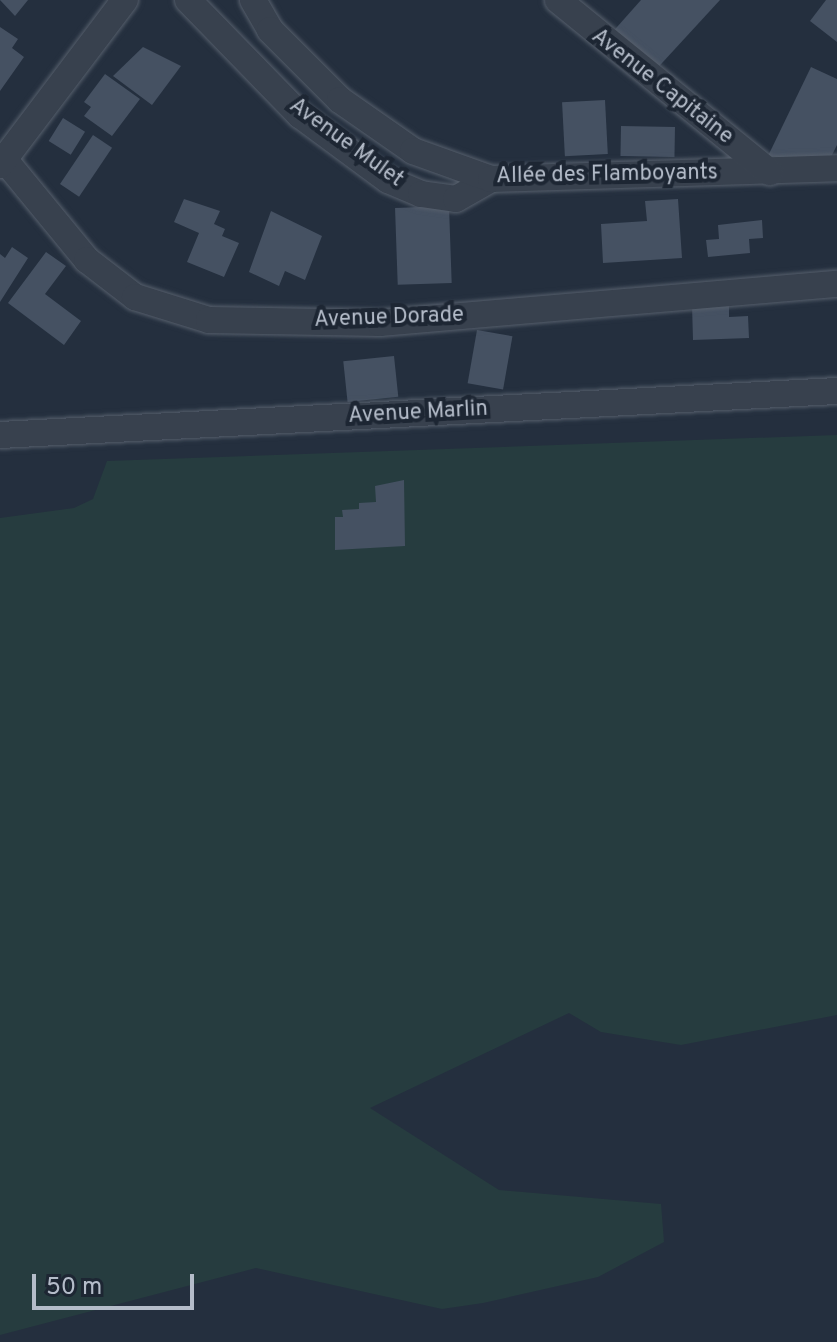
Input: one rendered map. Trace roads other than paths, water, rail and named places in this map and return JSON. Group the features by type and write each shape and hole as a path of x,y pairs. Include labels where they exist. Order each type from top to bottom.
{"street":[{"path":"2,162 125,0"},
{"name":"Avenue Mulet","path":"188,0 300,115 388,180 421,194 456,199 491,179"},
{"name":"Allée des Flamboyants","path":"253,0 270,30 340,100 413,151 491,179 837,168"},
{"name":"Avenue Capitaine","path":"558,0 770,172"},
{"name":"Avenue Dorade","path":"2,162 99,269 135,297 209,320 380,323 837,284"},
{"name":"Avenue Marlin","path":"0,435 837,391"}]}
